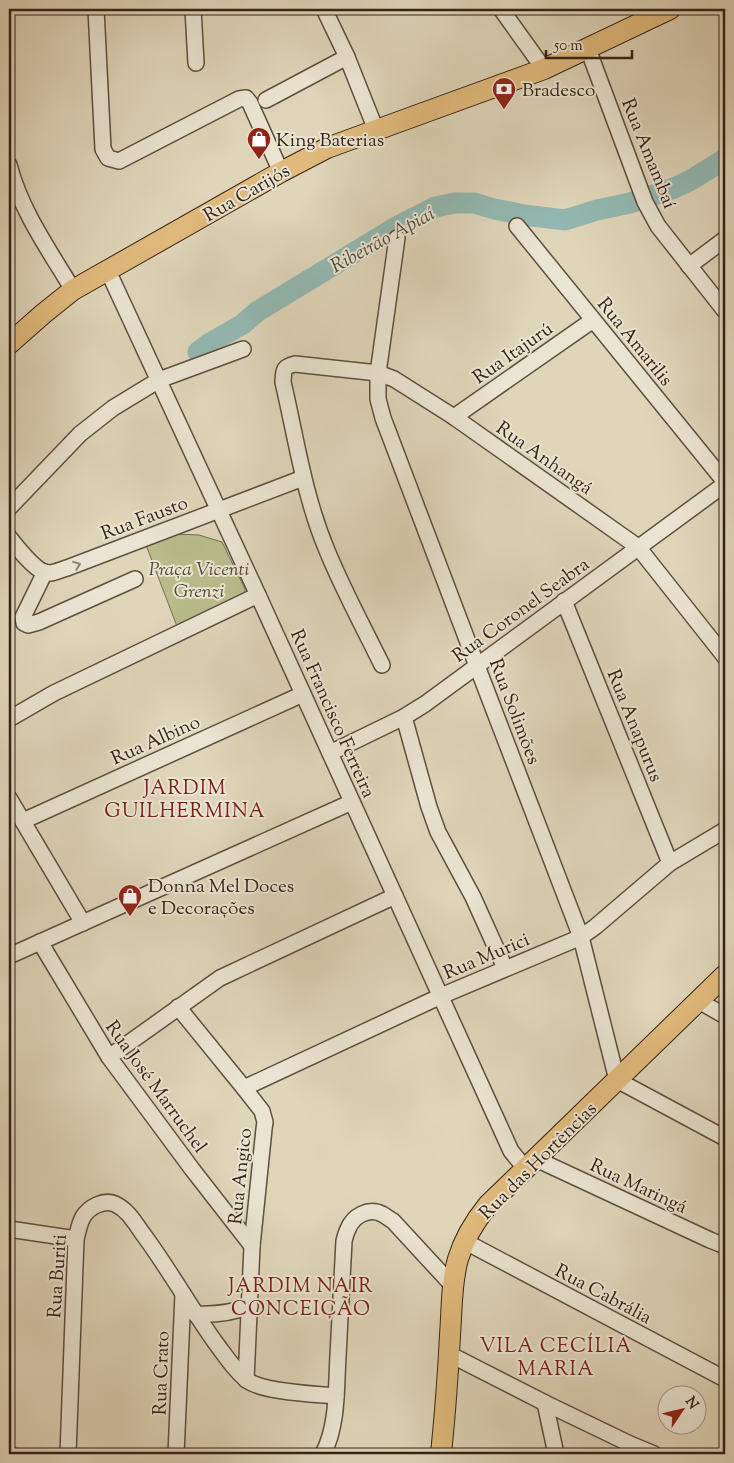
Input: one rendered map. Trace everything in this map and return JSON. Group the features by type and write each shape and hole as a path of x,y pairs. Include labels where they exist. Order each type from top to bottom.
{"main road":[{"name":"Rua Carijós","path":"9,344 73,290 327,148 544,69 670,9"},
{"name":"Rua das Hortências","path":"441,1454 453,1286 464,1241 488,1205 725,975"}],"street":[{"path":"96,9 102,137 103,149 108,158 119,161 239,99 246,98 281,172"},
{"path":"193,9 196,63"},
{"path":"324,9 347,57 376,130"},
{"path":"501,9 544,69"},
{"name":"Rua Amambaí","path":"588,49 643,198 658,226 725,311"},
{"path":"266,100 347,57"},
{"path":"9,165 17,193 30,220 73,290"},
{"name":"Rua Amarilis","path":"517,226 725,483"},
{"name":"Rua Solimões","path":"397,238 378,373 378,399 383,418 581,937 617,1080"},
{"path":"689,266 725,239"},
{"name":"Rua Francisco Ferreira","path":"108,271 258,594 511,1151 520,1162 532,1163"},
{"name":"Rua Itajurú","path":"454,417 592,320"},
{"path":"9,508 80,434 113,408 159,380 243,348"},
{"name":"Rua Anhangá","path":"303,478 283,382 284,371 287,366 295,364 378,373 394,378 454,417 638,547 725,658"},
{"path":"303,478 326,548 382,665"},
{"name":"Rua Fausto","path":"45,572 54,572 68,568 303,478"},
{"name":"Rua Coronel Seabra","path":"330,753 404,718 725,483"},
{"path":"9,537 26,557 45,572 23,618 24,623 28,625 39,622 135,579"},
{"path":"9,719 54,693 258,594"},
{"name":"Rua Anapurus","path":"564,601 670,863"},
{"name":"Rua Albino","path":"23,821 303,694"},
{"path":"404,718 438,832 473,898 505,968"},
{"path":"9,798 82,923"},
{"path":"9,956 352,802"},
{"name":"Rua Murici","path":"244,1088 441,996 581,937 595,928 670,863 725,830"},
{"path":"109,1057 220,978 395,896"},
{"name":"Rua José Marruchel","path":"40,942 109,1057 252,1246"},
{"path":"699,1001 725,1016"},
{"name":"Rua Angico","path":"178,1007 244,1088 262,1112 265,1122 252,1246 246,1380"},
{"path":"617,1080 725,1138"},
{"name":"Rua Maringá","path":"532,1163 725,1246"},
{"name":"Rua Buriti","path":"68,1454 76,1239 83,1217 98,1204 106,1202 114,1203 126,1210 157,1252 195,1314 246,1380 264,1388 336,1396"},
{"path":"323,1454 328,1446 333,1428 344,1241 348,1228 354,1220 369,1211 381,1213 392,1221 453,1286"},
{"path":"9,1229 76,1239"},
{"name":"Rua Cabrália","path":"464,1241 725,1379"},
{"name":"Rua Crato","path":"176,1454 183,1294"},
{"path":"195,1314 230,1313 250,1306"},
{"path":"449,1354 545,1403 654,1454"},
{"path":"545,1403 556,1454"}],"green space":[{"name":"Praça Vicenti Grenzi","path":"175,534 199,535 222,542 245,589 245,594 178,629 146,545"},
{"path":"9,1447 54,1454 9,1454"}],"waterway":[{"name":"Ribeirão Apiaí","path":"198,352 243,324 258,311 398,226 435,207 455,203 474,203 524,215 565,220 597,210 630,203 674,188 725,159"}],"place":[{"name":"Bradesco","path":"504,110"},
{"name":"King Baterias","path":"259,160"},
{"name":"Donna Mel Doces e Decorações","path":"130,917"}],"district":[{"name":"JARDIM GUILHERMINA","path":"185,798"},
{"name":"JARDIM NAIR CONCEIÇÃO","path":"301,1296"},
{"name":"VILA CECÍLIA MARIA","path":"556,1356"}]}
